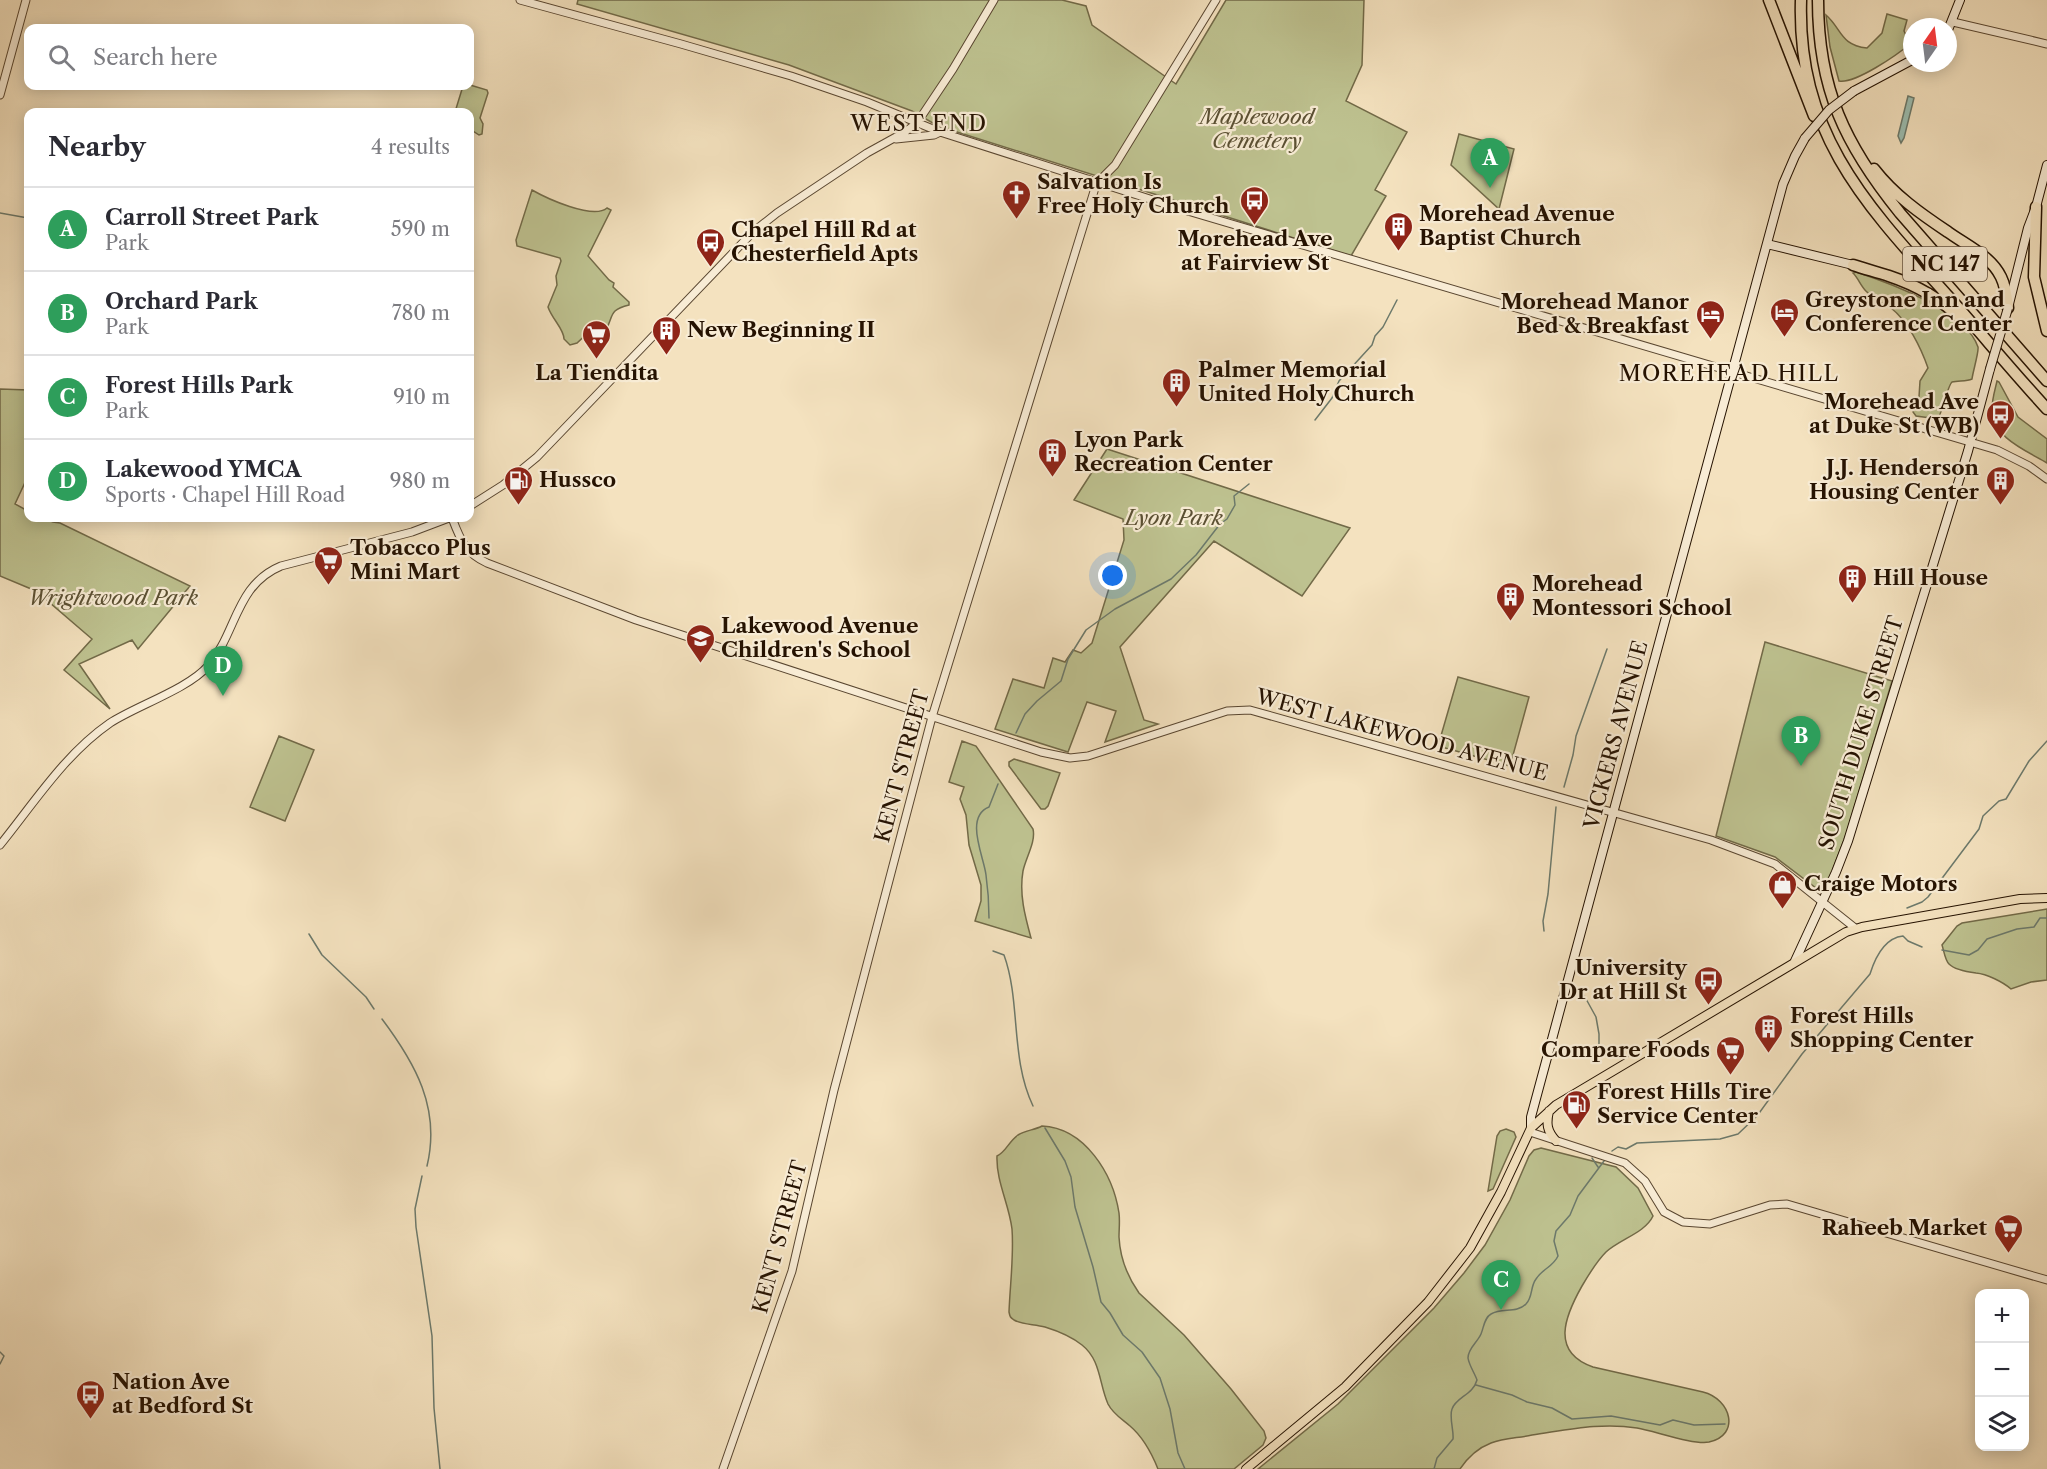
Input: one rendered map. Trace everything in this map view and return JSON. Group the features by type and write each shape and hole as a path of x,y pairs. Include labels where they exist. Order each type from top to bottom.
{"highway":[{"path":"1769,0 1807,103 1821,122"},
{"name":"NC 147","path":"1801,0 1801,25 1807,71 1821,122 1836,155 1867,203 2047,409"},
{"name":"NC 147","path":"1818,0 1823,66 1832,99 1850,142 1878,186 1900,213 2047,381"},
{"path":"1850,142 1862,153 1890,188 1914,208 1975,250 1997,269 2005,286 2008,308"},
{"path":"2036,207 2034,277 2047,331"},
{"path":"1853,265 1903,281 1937,299 1957,315 2012,370"}],"main road":[{"path":"1954,18 1960,0"},
{"name":"VICKERS AVENUE","path":"1531,1130 1532,1117 1787,174 1804,138 1829,110 1854,92 1903,65"},
{"name":"SOUTH DUKE STREET","path":"1795,961 1843,858 1865,789 1971,442 2047,165"},
{"path":"1767,243 1853,265"},
{"path":"1246,1469 1345,1387 1428,1302 1452,1273 1475,1239 1531,1130 1549,1111 1795,961 1855,928 2020,899 2047,898"},
{"path":"1549,1111 1547,1127 1549,1134 1556,1141"}],"street":[{"path":"0,95 26,0"},
{"path":"520,0 791,76 856,98 940,132 1415,280 1971,442 2010,456 2047,479"},
{"path":"474,503 503,485 537,457 753,232 777,213 917,123 953,69 994,0"},
{"name":"KENT STREET","path":"723,1469 792,1271 834,1090 932,717 1098,183 1115,165 1216,0"},
{"path":"1957,23 2047,44"},
{"path":"888,141 934,135 940,132"},
{"path":"0,845 83,744 113,721 205,670 216,655 248,593 262,576 281,566 412,532 440,522"},
{"name":"WEST LAKEWOOD AVENUE","path":"453,522 468,551 487,563 636,620 1041,752 1070,758 1100,753 1227,711 1245,709 1713,840 1760,857 1783,869 1855,928"},
{"path":"1531,1130 1556,1141 1625,1163 1645,1181 1664,1212 1678,1221 1702,1225 1770,1205 1787,1204 2047,1280"}],"green space":[{"name":"Maplewood Cemetery","path":"578,0 1062,0 1086,6 1092,25 1176,84 1226,0 1364,0 1362,65 1346,101 1407,132 1375,190 1386,196 1351,256 938,126 912,111 789,65 577,4"},
{"path":"1887,14 1903,19 1903,49 1865,74 1846,81 1839,81 1830,47 1826,15 1851,44 1867,48 1882,33"},
{"path":"474,86 487,90 480,118 483,124 482,134 479,135 474,132 474,108 456,108 462,90 474,90"},
{"path":"1459,134 1514,149 1499,209 1451,165"},
{"path":"532,190 581,210 600,211 607,208 611,210 588,256 614,283 613,287 629,302 629,305 612,314 605,332 592,329 577,343 570,345 564,339 562,331 552,316 548,307 557,285 556,276 560,258 517,246 516,240"},
{"path":"1853,273 1888,283 1925,300 1943,310 1971,334 1978,347 1972,379 1952,382 1938,419 1916,416 1913,412 1919,397 1920,381 1928,368 1913,335 1897,313 1865,290"},
{"path":"1997,381 2018,417 2047,439 2047,463 2012,442 1997,428 1992,409"},
{"name":"Wrightwood Park","path":"0,389 24,390 24,485 15,504 24,509 24,522 60,523 190,586 138,649 132,640 79,664 110,709 64,670 92,639 36,591 0,576"},
{"name":"Lyon Park","path":"1107,449 1350,528 1302,596 1214,541 1120,647 1144,720 1158,724 1105,742 1116,711 1087,702 1068,752 995,729 1013,679 1044,688 1053,658 1065,662 1073,650 1081,653 1092,643 1124,540 1123,519 1074,500"},
{"path":"1765,642 1892,681 1847,832 1828,882 1820,891 1775,857 1716,836"},
{"path":"1458,677 1529,697 1510,766 1438,746"},
{"path":"279,736 314,750 285,821 250,807"},
{"path":"962,741 976,746 1033,829 1032,844 1023,871 1022,888 1031,938 975,921 981,901 981,885 969,845 966,815 960,799 964,787 949,782"},
{"path":"1014,759 1060,773 1045,809 1041,809 1009,766 1009,762"},
{"path":"2047,909 2047,980 2031,982 2011,989 1990,977 1955,968 1946,960 1942,945 1962,923"},
{"path":"1042,1126 1071,1135 1084,1144 1094,1156 1103,1169 1116,1198 1121,1252 1135,1287 1184,1335 1264,1431 1266,1438 1263,1445 1234,1469 1158,1469 1139,1435 1110,1408 1096,1365 1088,1351 1078,1342 1060,1332 1021,1323 1010,1317 1012,1229 997,1165 997,1156 1018,1135"},
{"path":"1506,1129 1514,1132 1516,1137 1493,1189 1488,1191 1497,1136 1500,1131"},
{"path":"1541,1148 1616,1167 1638,1188 1653,1216 1644,1227 1606,1252 1587,1277 1570,1309 1567,1321 1566,1343 1571,1352 1579,1360 1593,1367 1713,1396 1726,1409 1729,1425 1726,1432 1719,1438 1702,1442 1624,1426 1597,1426 1496,1441 1478,1450 1460,1469 1258,1469 1338,1404 1434,1308 1485,1245 1510,1200 1529,1156 1534,1150"}],"shaded area":[{"path":"1908,96 1914,98 1901,143 1898,136"}],"waterway":[{"path":"0,213 24,217"},
{"path":"1315,420 1332,398 1339,381 1372,345 1397,300"},
{"path":"1016,733 1025,714 1061,681 1068,659 1086,630 1115,609 1171,579 1196,555 1220,524 1227,519 1235,505 1234,496 1249,484"},
{"path":"1564,787 1576,736 1607,649"},
{"path":"1907,908 1928,897 1979,829 1983,816 1999,801 2006,799 2029,761 2047,741"},
{"path":"989,918 986,875 977,838 977,828 978,819 989,807 998,784"},
{"path":"1544,931 1543,921 1548,894 1556,807"},
{"path":"1942,950 1969,955 1978,950 1987,939 2017,929 2034,927 2040,918 2047,918"},
{"path":"309,934 322,955 366,997 374,1009"},
{"path":"1612,1151 1618,1147 1626,1149 1637,1143 1720,1139 1738,1134 1757,1116 1802,1054 1870,974 1881,950 1891,941 1903,936 1908,941 1922,947"},
{"path":"993,951 1004,955 1009,973 1021,1069 1033,1106"},
{"path":"1580,988 1596,1017 1599,1058"},
{"path":"382,1019 405,1052 422,1087 428,1106 431,1125 427,1166"},
{"path":"1045,1128 1065,1161 1071,1177 1075,1207 1101,1302 1123,1335 1142,1352 1160,1378 1170,1409 1178,1453 1185,1469"},
{"path":"1592,1158 1598,1167"},
{"path":"1434,1469 1437,1458 1453,1439 1452,1409 1472,1389 1477,1380 1468,1354 1481,1334 1486,1320 1495,1312 1518,1309 1526,1304 1536,1279 1558,1256 1554,1241 1556,1231 1570,1215 1578,1196 1604,1161"},
{"path":"422,1176 415,1209 416,1227 432,1336 434,1408 440,1469"},
{"path":"0,1352 4,1356 0,1364"},
{"path":"1476,1385 1552,1408 1572,1419 1611,1416 1660,1425 1673,1420 1694,1425 1725,1424"}],"place":[{"name":"Carroll Street Park","path":"1490,188"},
{"name":"Salvation Is Free Holy Church","path":"1016,220"},
{"name":"Morehead Ave at Fairview St","path":"1255,226"},
{"name":"Morehead Avenue Baptist Church","path":"1398,252"},
{"name":"Chapel Hill Rd at Chesterfield Apts","path":"710,268"},
{"name":"Greystone Inn and Conference Center","path":"1784,338"},
{"name":"Morehead Manor Bed & Breakfast","path":"1710,340"},
{"name":"New Beginning II","path":"666,356"},
{"name":"La Tiendita","path":"597,360"},
{"name":"Palmer Memorial United Holy Church","path":"1177,408"},
{"name":"Morehead Ave at Duke St (WB)","path":"2000,440"},
{"name":"Lyon Park Recreation Center","path":"1053,478"},
{"name":"Hussco","path":"518,506"},
{"name":"J.J. Henderson Housing Center","path":"2000,506"},
{"name":"Tobacco Plus Mini Mart","path":"329,586"},
{"name":"Hill House","path":"1852,604"},
{"name":"Morehead Montessori School","path":"1511,622"},
{"name":"Lakewood Avenue Children's School","path":"700,664"},
{"name":"Lakewood YMCA","path":"223,696"},
{"name":"Orchard Park","path":"1801,766"},
{"name":"Craige Motors","path":"1783,910"},
{"name":"University Dr at Hill St","path":"1708,1006"},
{"name":"Forest Hills Shopping Center","path":"1769,1054"},
{"name":"Compare Foods","path":"1731,1076"},
{"name":"Forest Hills Tire Service Center","path":"1576,1130"},
{"name":"Raheeb Market","path":"2008,1254"},
{"name":"Forest Hills Park","path":"1501,1310"},
{"name":"Nation Ave at Bedford St","path":"91,1420"}],"district":[{"name":"WEST END","path":"919,123"},
{"name":"MOREHEAD HILL","path":"1729,373"}]}
